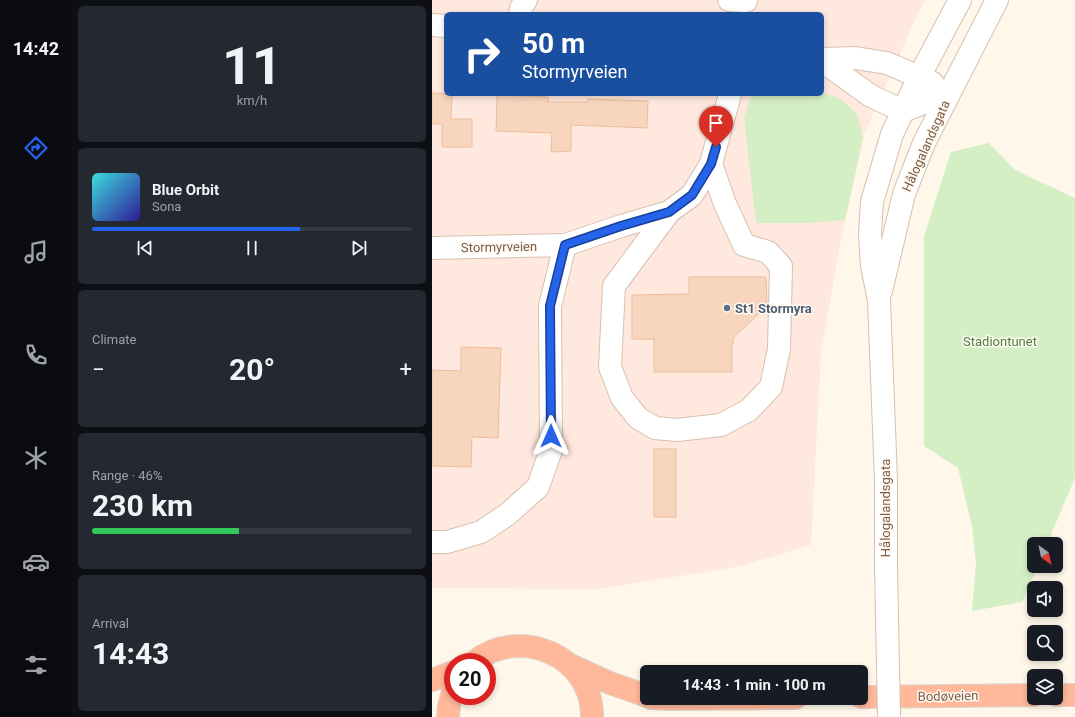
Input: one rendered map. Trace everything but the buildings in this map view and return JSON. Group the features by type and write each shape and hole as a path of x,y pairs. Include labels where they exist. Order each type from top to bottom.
{"highway":[{"path":"489,653 511,646 526,646 542,649 556,655 569,665 580,677 586,688 590,701 592,717"},
{"path":"569,665 610,683 640,694"},
{"path":"432,680 444,675"},
{"name":"Bodøveien","path":"868,697 1027,695"},
{"path":"1063,695 1075,695"},
{"path":"448,717 449,705"}],"street":[{"path":"520,12 526,0"},
{"name":"Hålogalandsgata","path":"889,717 886,480 879,300 872,266 870,233 872,202 892,134 919,77 960,0"},
{"name":"Hålogalandsgata","path":"879,300 904,194 924,143 997,0"},
{"path":"432,25 444,26"},
{"path":"824,60 855,58 887,63 950,92"},
{"path":"824,61 871,96 903,111 950,92"},
{"name":"Stormyrveien","path":"432,248 565,245 669,212 692,195 711,164 729,96"},
{"path":"669,212 614,286 610,367 622,398 638,418 655,428 677,430 721,424 749,410 771,387 779,349 781,266 768,252 744,245 725,204 711,164"},
{"path":"432,542 447,542 481,532 508,514 538,487 551,450 550,306 565,245"}],"shaded area":[{"path":"432,0 925,0 865,132 840,245 821,353 811,545 741,566 600,589 432,588"}],"green space":[{"path":"824,93 841,99 857,114 863,137 845,220 808,223 756,223 744,118 750,98 752,96 824,96"},
{"name":"Stadiontunet","path":"989,143 1015,170 1075,198 1075,478 1050,537 1027,537 1027,573 1035,573 1031,581 1027,581 1027,591 1022,602 972,611 976,563 972,526 958,468 924,446 924,236 951,152"}],"place":[{"name":"St1 Stormyra","path":"727,308"}],"route":[{"path":"551,436 550,306 565,245 669,212 692,195 711,164 716,147"}]}
